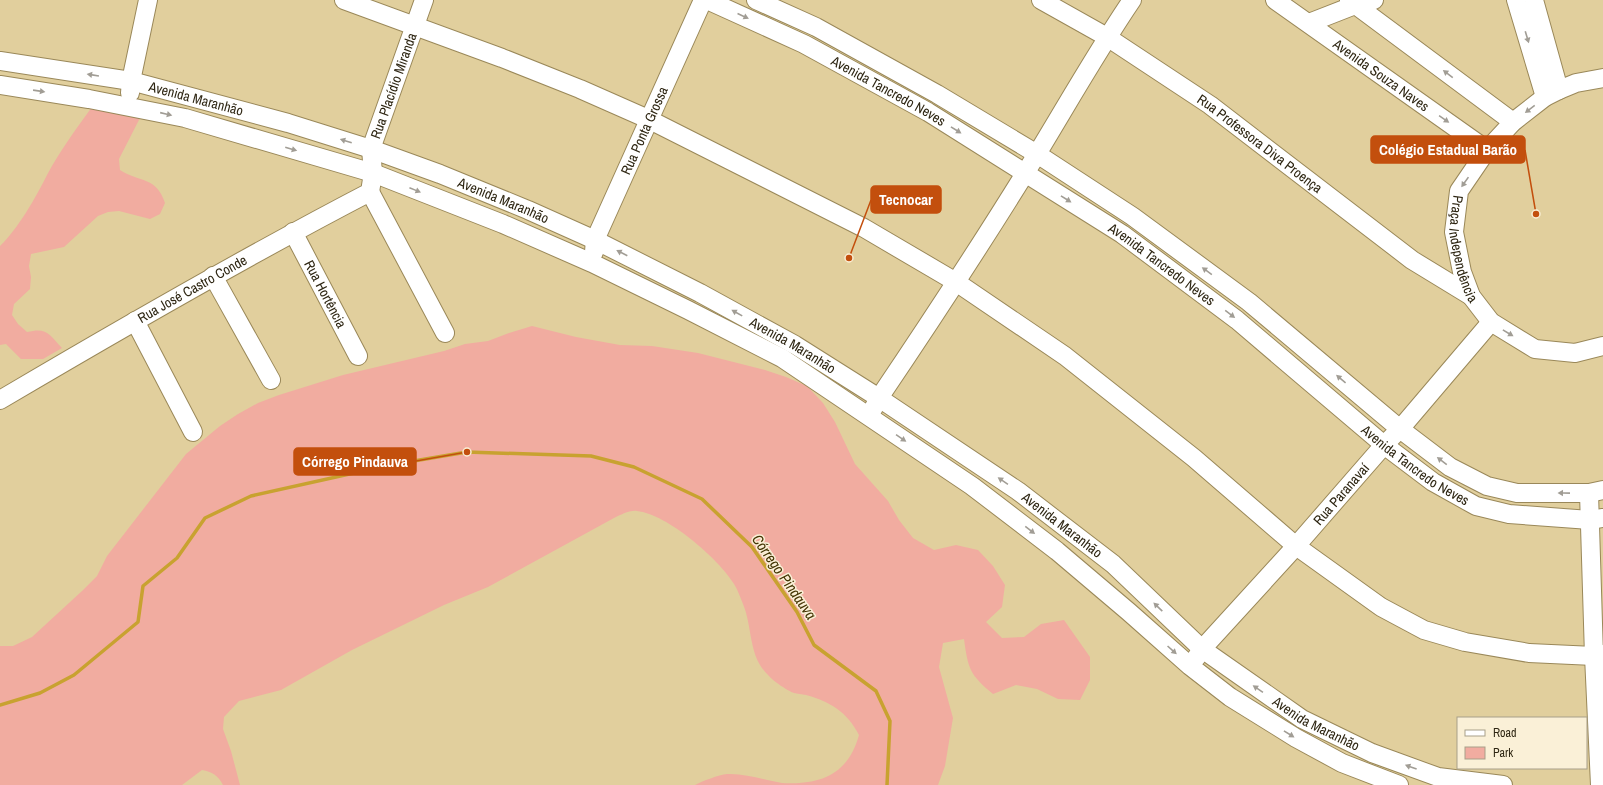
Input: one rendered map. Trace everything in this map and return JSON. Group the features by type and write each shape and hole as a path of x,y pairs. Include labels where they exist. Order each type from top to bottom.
{"street":[{"path":"129,106 131,81 148,0"},
{"path":"344,0 415,25 580,89 648,119 864,228 956,282 1065,356 1194,458 1296,546 1381,607 1424,630 1465,642 1529,653 1599,655"},
{"name":"Rua Placídio Miranda","path":"373,173 371,149 424,0"},
{"name":"Rua Ponta Grossa","path":"592,263 595,240 648,119 703,0"},
{"name":"Avenida Tancredo Neves","path":"707,0 811,47 928,112 1122,234 1237,320 1384,445 1433,482 1476,506 1509,514 1597,519"},
{"name":"Avenida Tancredo Neves","path":"756,0 816,27 937,94 1037,154 1132,216 1249,302 1400,430 1450,467 1487,486 1517,493 1596,492"},
{"name":"Rua Professora Diva Proença","path":"1041,0 1107,37 1210,105 1412,260 1471,296"},
{"path":"869,417 879,398 956,282 1037,154 1107,37 1132,0"},
{"path":"1309,23 1352,2 1374,0"},
{"path":"1516,0 1552,93"},
{"path":"1534,0 1552,93"},
{"name":"Avenida Souza Naves","path":"1280,1 1488,150"},
{"path":"1352,2 1513,122"},
{"name":"Avenida Maranhão","path":"0,61 131,81 288,123 371,149 440,174 528,210 595,240 700,293 795,345 879,398 1018,491 1113,564 1202,649 1302,719 1372,754 1438,781 1503,785"},
{"name":"Praça Independência","path":"1603,78 1576,83 1552,93 1513,122 1488,150 1459,191 1454,232 1462,272 1471,296 1491,322 1535,349 1575,353 1603,346"},
{"name":"Avenida Maranhão","path":"0,85 129,106 185,118 373,173 503,224 592,263 782,358 972,486 1051,547 1129,612 1190,666 1230,697 1296,738 1342,763 1399,785"},
{"path":"373,173 370,192 445,333"},
{"name":"Rua José Castro Conde","path":"0,400 213,276 370,192"},
{"name":"Rua Hortência","path":"293,232 358,356"},
{"path":"213,276 271,380"},
{"path":"135,321 193,432"},
{"name":"Rua Paranavaí","path":"1190,666 1202,649 1296,546 1384,445 1400,430 1491,322"},
{"path":"1596,492 1600,785"}],"green space":[{"path":"92,107 141,116 119,159 120,170 152,184 157,188 165,203 160,214 150,219 119,211 108,212 98,216 64,247 31,254 29,266 31,277 30,289 14,304 12,315 18,324 27,332 39,330 43,331 50,335 62,348 43,359 21,359 6,344 0,345 0,246 20,222 57,157"},
{"path":"532,326 576,337 620,345 652,346 698,353 765,370 807,386 823,403 835,422 855,464 888,501 899,520 913,538 934,550 956,545 978,550 993,566 1005,585 1002,607 986,622 1002,638 1024,637 1041,624 1064,620 1090,657 1090,680 1080,700 1058,699 1037,689 1016,685 993,694 979,682 971,671 964,639 943,643 939,667 953,718 945,766 938,785 695,785 711,778 727,774 748,776 782,783 809,782 821,779 840,768 848,759 859,735 844,714 837,709 823,701 788,690 771,678 762,668 754,651 746,613 738,591 717,562 691,539 663,520 649,514 631,511 614,518 488,587 444,605 352,650 281,690 239,701 224,717 223,729 231,751 240,785 223,785 214,774 202,770 182,785 0,785 0,646 13,646 32,637 97,576 107,556 186,454 220,426 238,414 258,403 279,395 343,375 444,351 465,344 488,341"}],"waterway":[{"name":"Córrego Pindauva","path":"0,705 40,693 74,675 138,622 143,586 177,558 205,518 251,496 390,465 467,452 591,456 634,467 702,499 752,547 797,612 814,645 876,691 890,721 887,785"}],"place":[{"name":"Colégio Estadual Barão","path":"1536,214"},
{"name":"Tecnocar","path":"849,258"},
{"name":"Córrego Pindauva","path":"467,452"}]}
